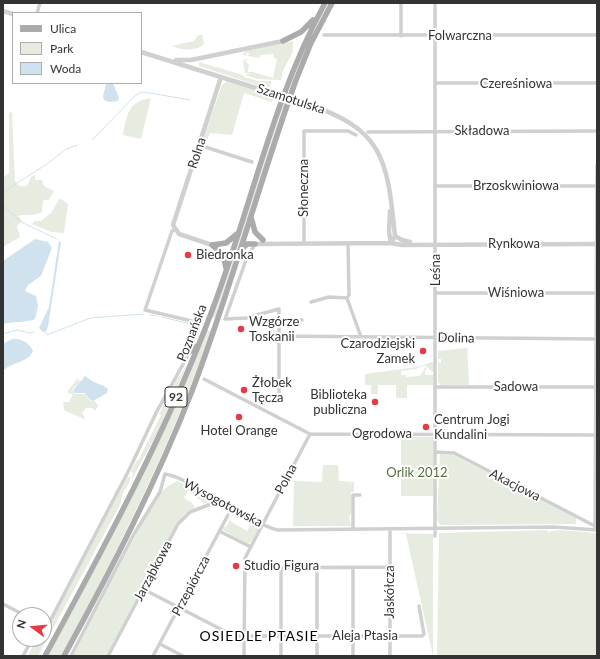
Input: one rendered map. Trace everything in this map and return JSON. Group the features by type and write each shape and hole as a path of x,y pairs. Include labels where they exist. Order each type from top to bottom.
{"main road":[{"name":"Poznańska","path":"64,656 139,512 170,445 204,358 296,80 314,38 332,3"},
{"name":"Poznańska","path":"45,656 120,513 187,375 201,341 224,276 290,77 306,39 324,4"},
{"path":"283,41 292,38 304,30 324,4"},
{"path":"251,217 255,232 265,242"},
{"path":"212,245 221,245 230,241 236,235 241,225"},
{"path":"239,252 246,245 255,244"},
{"path":"212,245 220,251 224,259 224,276"},
{"path":"188,353 201,341"}],"street":[{"path":"401,3 401,36"},
{"name":"Leśna","path":"435,3 435,186 433,244 436,293 435,536"},
{"name":"Folwarczna","path":"324,35 597,35"},
{"path":"166,59 192,60 283,41"},
{"name":"Szamotulska","path":"142,52 272,92 343,118 368,139 379,154 385,168 390,187 395,236"},
{"name":"Rolna","path":"198,323 144,310 167,243 174,229 174,223 221,77"},
{"name":"Czereśniowa","path":"435,83 597,83"},
{"name":"Słoneczna","path":"304,244 304,131 348,131 356,135"},
{"name":"Składowa","path":"368,132 597,131"},
{"path":"199,145 252,162"},
{"path":"596,530 597,165"},
{"name":"Brzoskwiniowa","path":"435,186 597,186"},
{"name":"Szamotulska","path":"391,243 389,232 392,203"},
{"path":"174,229 179,234 212,245"},
{"path":"379,243 385,240 389,232"},
{"path":"391,243 395,236 410,242"},
{"name":"Rynkowa","path":"255,244 265,242 304,244 410,242 433,244"},
{"path":"348,243 349,295 347,298 361,337"},
{"name":"Rynkowa","path":"391,243 402,245 596,244"},
{"name":"Poznańska","path":"255,244 246,260 225,319 246,318 279,309 279,320"},
{"name":"Wiśniowa","path":"436,293 596,293"},
{"path":"311,302 329,297 347,298"},
{"path":"280,392 279,320 302,320"},
{"name":"Poznańska","path":"52,617 188,353 198,323"},
{"name":"Dolina","path":"279,336 596,339"},
{"name":"Ogrodowa","path":"204,379 310,434 596,435"},
{"name":"Sadowa","path":"435,387 596,387"},
{"name":"Polna","path":"244,656 245,558 310,434"},
{"name":"Akacjowa","path":"436,452 454,453 592,525"},
{"name":"Wysogotowska","path":"71,656 134,534 160,492 165,474 173,476 209,495 214,501 225,504 263,524 281,530 353,528 578,528 596,530"},
{"path":"353,528 353,495 360,496"},
{"name":"Jarząbkowa","path":"108,656 178,524 190,512 211,504 214,501"},
{"name":"Przepiórcza","path":"153,656 228,515"},
{"path":"578,528 580,518"},
{"name":"Jaskółcza","path":"390,529 390,656"},
{"path":"220,531 250,547"},
{"path":"245,568 390,568"},
{"path":"281,568 281,656"},
{"path":"317,568 317,656"},
{"path":"353,568 353,656"},
{"name":"Aleja Ptasia","path":"143,589 229,634 245,636 424,636 419,606"},
{"path":"3,604 12,609"},
{"path":"160,644 183,656"},
{"path":"23,656 28,647"}],"green space":[{"path":"198,35 202,35 204,44 201,47 184,49 172,46 194,41"},
{"path":"293,41 293,51 283,71 281,80 258,79 245,75 251,73 245,73 243,61 245,59 248,60 245,61 249,65 248,72 273,78 277,59 274,58 273,54 260,55 260,58 248,56 249,53 247,53 246,56 243,54 246,51"},
{"path":"199,62 258,81 272,81 269,89 199,66"},
{"path":"227,81 265,93 274,98 272,102 244,93 232,135 210,133 207,140 203,139 222,85"},
{"path":"151,98 141,139 123,135 128,115 133,106 137,102"},
{"path":"285,99 287,100 215,318 212,317"},
{"path":"12,112 15,181 19,186 27,186 31,177 35,175 35,180 42,180 44,186 54,191 49,200 43,200 42,212 18,216 22,221 17,226 20,237 3,247 3,178 9,173 9,113"},
{"path":"60,198 68,204 64,233 51,232 32,224 35,221 41,221 51,213"},
{"path":"207,330 211,331 179,415 161,456 103,576 62,656 46,656 52,647 135,488"},
{"path":"467,341 469,385 441,385 438,382 438,362 441,363 441,359 438,359 438,351 467,348"},
{"path":"189,360 157,433 131,481 133,473 131,471 139,459 161,415 159,414 178,377"},
{"path":"433,362 433,372 424,365 416,369 401,371 401,375 406,375 406,377 420,376 425,367 427,370 425,370 425,375 433,375 433,385 407,385 407,398 396,398 396,385 378,385 378,394 371,394 371,385 365,385 365,374 416,367"},
{"path":"78,378 80,382 73,388 74,394 85,394 89,400 96,402 98,406 95,411 92,408 86,408 82,413 86,420 64,410 63,402 69,402 73,395 67,392"},
{"name":"Orlik 2012","path":"401,437 433,437 433,496 401,496"},
{"path":"440,454 453,455 576,518 576,524 440,525 437,520"},
{"path":"323,465 338,465 339,481 354,482 354,492 351,492 351,514 349,516 351,526 293,526 294,481 322,482"},
{"path":"131,475 129,483 122,495 121,503 52,630 52,619 127,478"},
{"path":"178,481 207,496 208,502 204,503 188,491 184,498 195,507 185,514 177,523 106,656 73,656 141,525 164,489"},
{"path":"228,511 234,513 230,521 247,531 251,524 236,516 236,514 258,526 258,531 250,543 248,544 223,530 223,526 226,527 232,515 228,513"},
{"path":"547,530 548,532 558,530 597,533 597,656 437,656 439,533"},
{"path":"396,533 433,534 433,656 406,534"},
{"path":"32,647 43,647 38,656 28,656"}],"water":[{"path":"106,84 113,84 119,98 118,101 109,102 104,100 103,96"},
{"path":"35,239 48,242 52,248 41,276 28,285 25,291 36,296 38,306 35,319 3,324 3,261"},
{"path":"59,241 61,242 48,327 46,331 43,332 39,328 49,307"},
{"path":"12,339 18,339 24,342 32,348 33,351 27,358 6,368 3,371 3,344"},
{"path":"85,376 108,389 107,393 93,401 89,399 85,393 74,393 74,389"}],"waterway":[{"path":"92,140 136,95 143,92 190,100"},
{"path":"3,192 47,164 66,149 78,145"},
{"path":"3,205 21,222 57,239"},
{"path":"44,331 47,335 90,318 144,314"},
{"path":"150,315 157,316"},
{"path":"162,317 194,325"},
{"path":"3,334 17,330 29,333 34,332"}],"place":[{"name":"Biedronka","path":"188,255"},
{"name":"Wzgórze Toskanii","path":"241,329"},
{"name":"Czarodziejski Zamek","path":"423,351"},
{"name":"Żłobek Tęcza","path":"244,390"},
{"name":"Biblioteka publiczna","path":"375,402"},
{"name":"Hotel Orange","path":"239,417"},
{"name":"Centrum Jogi Kundalini","path":"426,427"},
{"name":"Studio Figura","path":"236,566"}],"district":[{"name":"OSIEDLE PTASIE","path":"259,636"}]}
